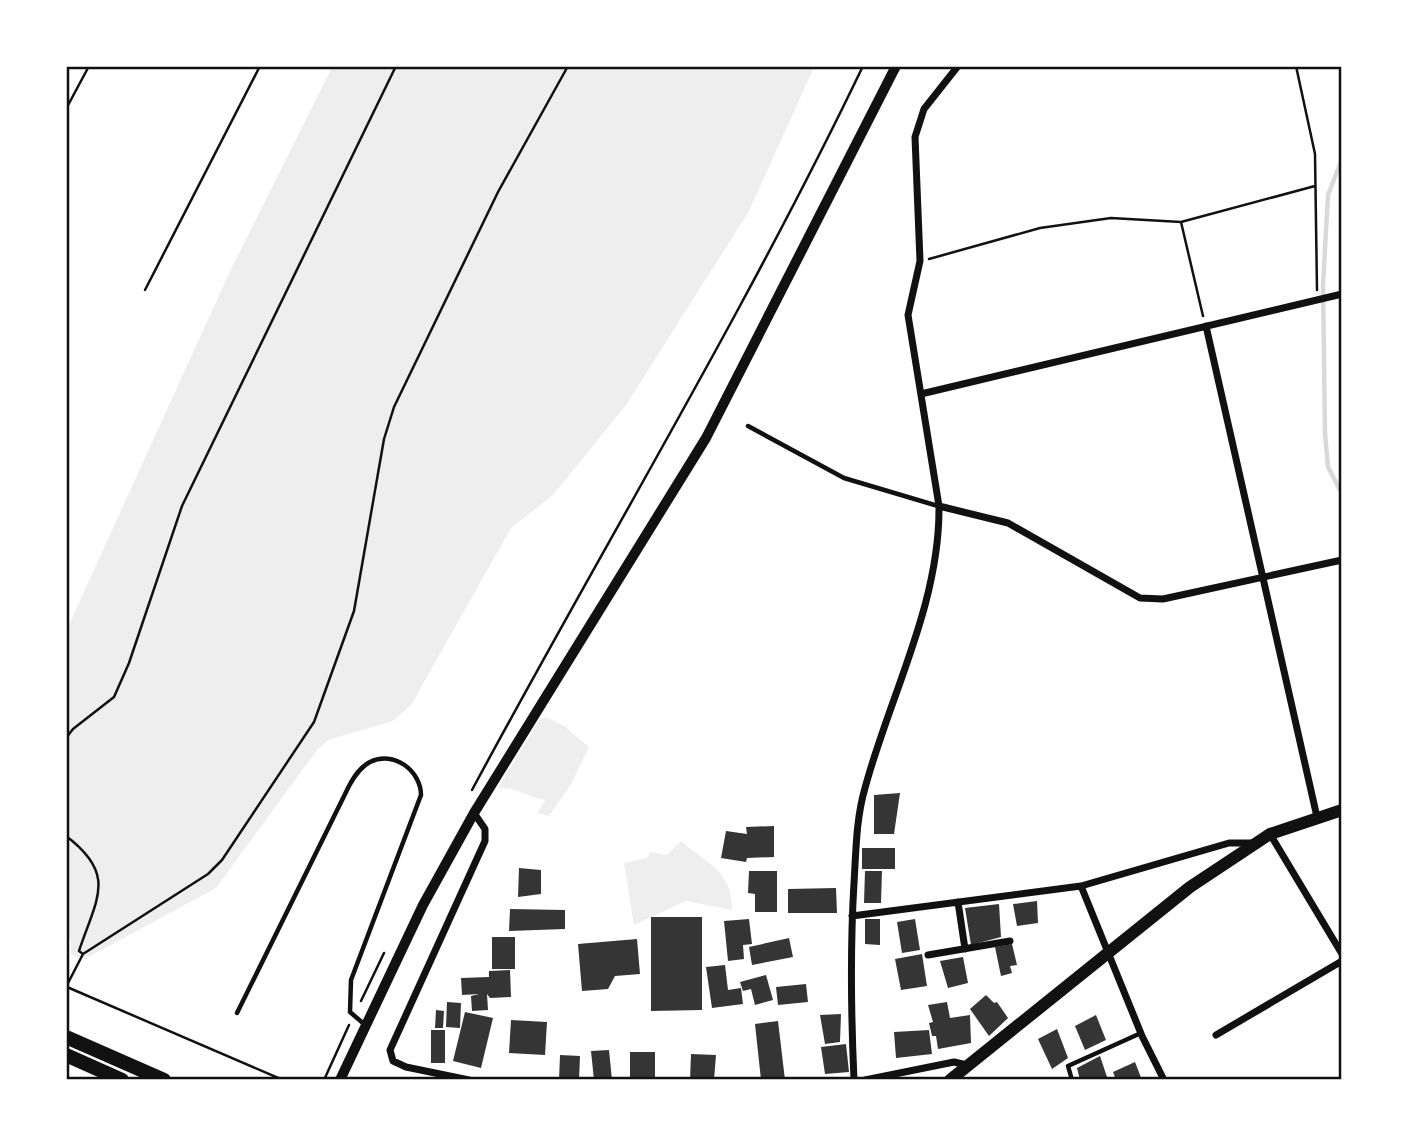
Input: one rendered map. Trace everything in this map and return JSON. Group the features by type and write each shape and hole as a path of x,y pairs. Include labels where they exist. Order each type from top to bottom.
{"highway":[{"path":"66,1037 164,1080"},
{"path":"66,1055 122,1080"}],"main road":[{"path":"950,1080 1189,887 1270,834 1342,810"}],"street":[{"path":"340,1080 423,905 474,813 706,438 896,66"},
{"path":"854,1080 850,1005 858,819 887,717 923,610 933,570 939,506 908,314 920,261 914,151 917,124 937,89 958,66"},
{"path":"921,394 1342,295"},
{"path":"1206,326 1317,817"},
{"path":"939,506 1008,523 1140,598 1163,600 1342,559"},
{"path":"469,1080 406,1067 393,1061 390,1050 485,841 485,829 474,813"},
{"path":"1270,834 1342,954"},
{"path":"852,916 1081,886 1229,843 1256,843"},
{"path":"1081,886 1106,952 1164,1080"},
{"path":"958,902 965,949"},
{"path":"928,955 1010,941"},
{"path":"1216,1035 1342,961"},
{"path":"864,1080 954,1062 968,1065"}],"lane":[{"path":"748,426 844,478 939,506"},
{"path":"237,1013 349,786 363,767 381,758 412,770 421,782 421,795 351,980 350,1012 365,1024"},
{"path":"1072,1080 1068,1066 1141,1033"}],"path":[{"path":"66,109 89,66"},
{"path":"145,290 260,66"},
{"path":"66,738 73,729 114,697 129,663 182,506 396,66"},
{"path":"283,1080 66,987 83,954 208,874 222,860 314,722 354,611 384,439 394,407 498,192 568,66"},
{"path":"508,723 714,359 787,221 863,66"},
{"path":"1296,66 1315,154 1317,300"},
{"path":"920,261 1040,228 1111,218 1181,222 1315,186"},
{"path":"1181,222 1206,326"},
{"path":"66,836 86,851 99,872 100,889 79,951 83,954"},
{"path":"324,1080 346,1033"}],"shaded area":[{"path":"332,67 814,67 749,211 626,405 553,495 511,528 411,705 393,721 328,740 317,750 216,888 85,959 71,955 67,931 67,629 232,267"},
{"path":"546,717 564,726 589,747 571,784 549,816 537,813 545,800 498,788 540,719"},
{"path":"681,841 723,877 731,897 732,910 686,901 634,925 624,863 647,858 651,852 667,855"}],"building":[{"path":"900,793 894,834 874,834 874,795"},
{"path":"774,826 774,857 747,858 746,862 721,858 726,831 747,834 746,827"},
{"path":"862,848 895,848 895,869 862,869"},
{"path":"519,868 541,870 541,894 518,897"},
{"path":"749,871 777,871 777,912 755,912 755,894 748,893"},
{"path":"865,871 882,871 881,903 864,903"},
{"path":"836,888 837,913 788,913 788,889"},
{"path":"1037,901 1038,923 1017,926 1013,904"},
{"path":"999,904 1001,937 971,945 965,908"},
{"path":"510,909 565,910 565,929 509,931"},
{"path":"651,917 702,917 702,1010 651,1011"},
{"path":"749,919 752,944 743,945 744,959 728,961 724,921"},
{"path":"865,919 880,919 880,945 865,944"},
{"path":"915,919 920,950 902,953 897,922"},
{"path":"492,937 515,937 515,969 492,969"},
{"path":"789,938 793,957 752,965 749,947"},
{"path":"637,939 640,974 615,976 608,989 582,991 578,944"},
{"path":"1012,944 1017,965 1010,966 1012,973 1001,976 995,947"},
{"path":"922,954 927,986 901,990 895,959"},
{"path":"963,957 968,983 948,988 940,961"},
{"path":"725,965 728,990 741,988 743,1004 712,1008 706,967"},
{"path":"510,970 511,997 490,998 487,994 488,1010 472,1011 471,996 479,994 462,995 461,978 489,977 489,971"},
{"path":"766,975 773,1000 755,1005 751,989 743,991 740,982"},
{"path":"806,984 808,1002 778,1005 776,987"},
{"path":"986,995 994,1003 997,1002 1008,1018 989,1036 970,1009"},
{"path":"447,1002 461,1003 460,1028 446,1027"},
{"path":"947,1002 950,1018 970,1015 971,1043 938,1049 936,1036 932,1036 929,1023 933,1022 928,1005"},
{"path":"436,1010 444,1011 443,1028 435,1028"},
{"path":"465,1012 493,1018 481,1068 453,1061"},
{"path":"841,1014 840,1042 825,1044 820,1015"},
{"path":"1096,1015 1106,1040 1085,1050 1075,1026"},
{"path":"511,1020 547,1022 545,1055 509,1053"},
{"path":"778,1021 785,1080 761,1080 755,1024"},
{"path":"1057,1029 1068,1058 1052,1069 1038,1039"},
{"path":"431,1030 445,1030 445,1063 431,1063"},
{"path":"929,1030 932,1054 896,1058 894,1032"},
{"path":"846,1044 849,1072 825,1074 821,1047"},
{"path":"609,1050 612,1080 594,1080 591,1051"},
{"path":"630,1052 655,1052 655,1080 630,1080"},
{"path":"691,1054 716,1055 714,1080 690,1080"},
{"path":"560,1055 580,1056 579,1080 559,1080"},
{"path":"1100,1056 1108,1080 1080,1080 1077,1068"},
{"path":"1135,1062 1142,1080 1116,1080 1113,1072"}],"waterway":[{"path":"1342,159 1328,195 1323,285 1328,467 1342,494"}]}
